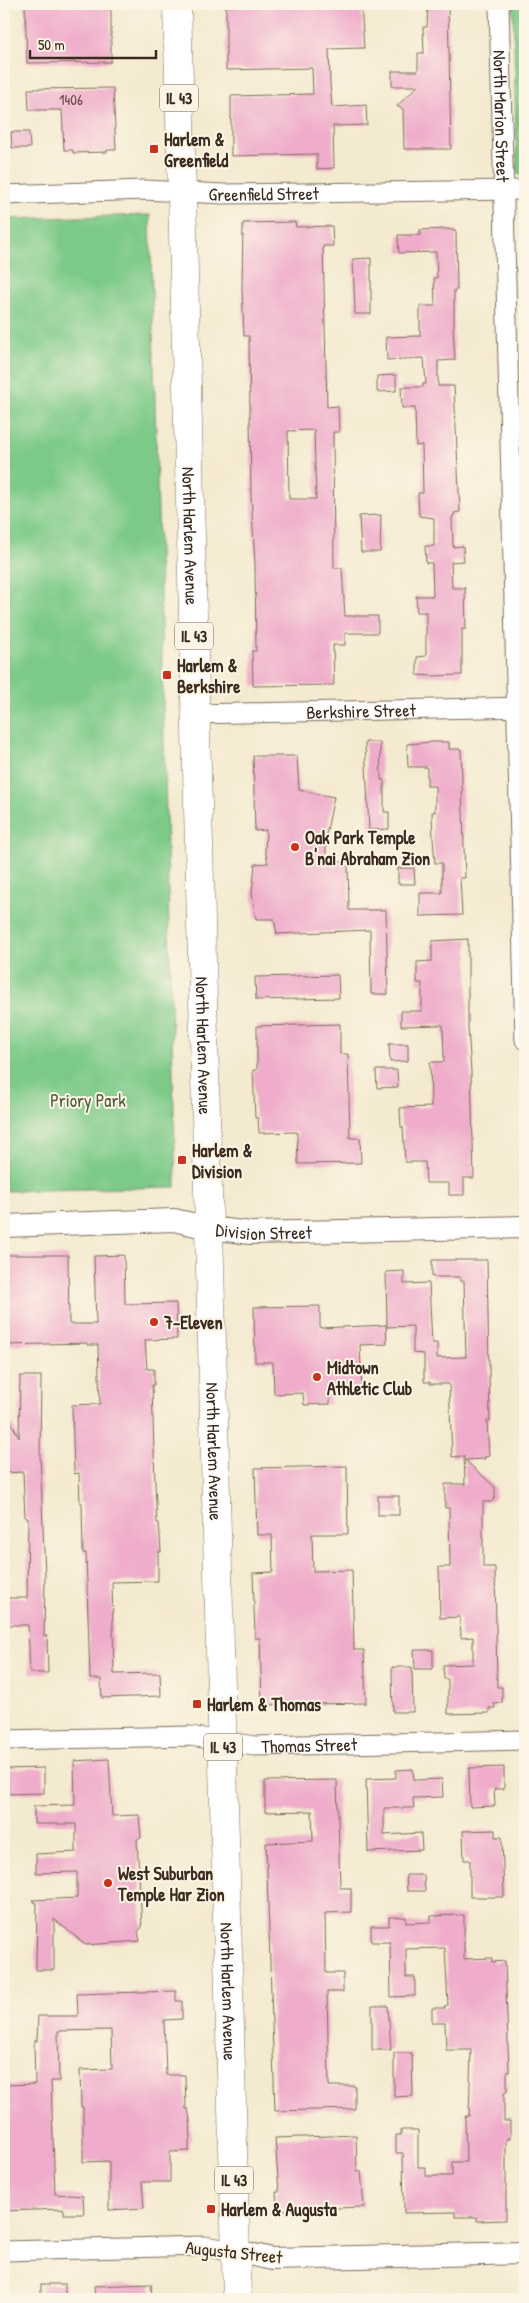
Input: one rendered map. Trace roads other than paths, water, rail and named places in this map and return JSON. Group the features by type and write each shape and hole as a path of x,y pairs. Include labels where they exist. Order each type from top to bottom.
{"main road":[{"name":"North Harlem Avenue","path":"177,4 238,2299"}],"street":[{"name":"North Marion Street","path":"499,4 521,707 525,1040"},
{"name":"Greenfield Street","path":"4,195 144,190 182,193 525,190"},
{"name":"Berkshire Street","path":"196,714 521,707"},
{"name":"Division Street","path":"4,1226 174,1220 209,1228 251,1232 525,1227"},
{"name":"Thomas Street","path":"4,1740 190,1736 254,1746 525,1740"},
{"name":"Augusta Street","path":"4,2251 204,2246 272,2259 525,2253"}],"place":[{"name":"Harlem & Greenfield","path":"154,149"},
{"name":"Harlem & Berkshire","path":"167,675"},
{"name":"Oak Park Temple B'nai Abraham Zion","path":"295,847"},
{"name":"Harlem & Division","path":"182,1160"},
{"name":"7-Eleven","path":"154,1322"},
{"name":"Midtown Athletic Club","path":"317,1377"},
{"name":"Harlem & Thomas","path":"197,1704"},
{"name":"West Suburban Temple Har Zion","path":"108,1883"},
{"name":"Harlem & Augusta","path":"211,2209"}],"park label":[{"name":"Priory Park","path":"88,1100"}]}
